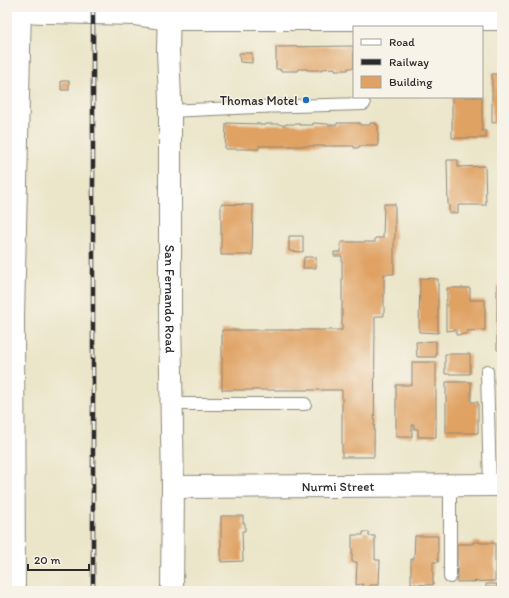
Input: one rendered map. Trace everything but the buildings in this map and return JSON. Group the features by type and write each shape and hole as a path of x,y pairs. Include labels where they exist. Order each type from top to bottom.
{"street":[{"path":"14,591 10,562 10,317 16,10 135,14 169,13 502,19"},
{"name":"San Fernando Road","path":"169,13 171,404 174,487 172,591"},
{"name":"Nurmi Street","path":"174,487 496,485"}],"lane":[{"path":"169,111 364,104"},
{"path":"487,371 496,485"},
{"path":"171,404 305,404"},
{"path":"450,486 450,577"}],"railway":[{"path":"93,7 93,591"}],"place":[{"name":"Thomas Motel","path":"306,100"}]}
